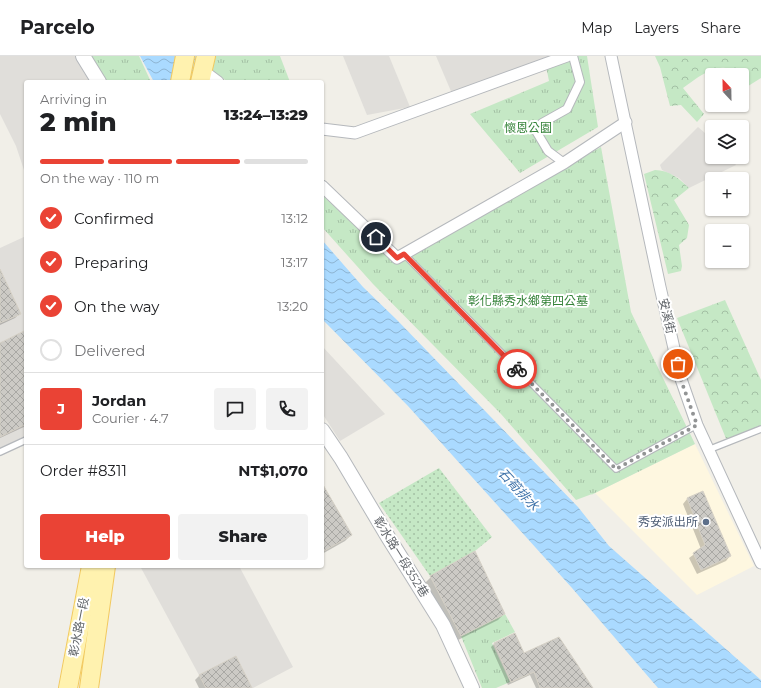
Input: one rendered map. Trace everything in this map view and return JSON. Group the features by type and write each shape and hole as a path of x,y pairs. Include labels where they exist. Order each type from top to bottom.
{"main road":[{"path":"180,80 185,56"},
{"name":"彰水路一段","path":"68,688 91,568"},
{"name":"彰水路一段","path":"89,688 106,568"}],"street":[{"path":"83,56 98,80"},
{"path":"324,129 355,133 567,56"},
{"path":"564,163 548,151 536,131 542,123 567,109 580,82 573,56"},
{"name":"安溪街","path":"611,56 681,380 697,425 761,564"},
{"path":"203,69 216,80"},
{"path":"324,188 397,258 564,163 626,122"},
{"name":"彰水路一段352巷","path":"324,433 443,624 472,688"}],"lane":[{"path":"404,254 616,469 697,425"},
{"path":"708,450 761,429"},
{"path":"0,452 24,441"}],"shaded area":[{"path":"0,56 77,56 89,80 24,80 24,170 16,146 0,114"},
{"path":"343,56 389,56 410,107 367,115"},
{"path":"436,56 571,56 453,96"},
{"path":"698,127 705,133 705,164 736,165 722,172 705,172 705,180 689,188 679,178 662,170 660,165"},
{"path":"24,237 24,442 0,453 0,248"},
{"path":"324,348 385,414 340,441 324,416"},
{"name":"秀安派出所","path":"695,444 754,566 697,595 595,493"},
{"path":"141,568 240,568 293,667 253,688 206,688"}],"green space":[{"path":"90,56 139,56 150,80 102,80"},
{"path":"209,56 280,56 289,80 225,80 207,67"},
{"name":"懷恩公園","path":"577,56 587,56 598,127 520,173 470,114 549,81 546,66"},
{"path":"655,56 761,56 761,78 749,86 749,68 705,68 705,73 683,88 704,114 697,122 681,105 670,106 660,67"},
{"name":"彰化縣秀水鄉第四公墓","path":"601,147 631,312 695,444 591,495 592,494 576,500 501,414 373,284 324,229 324,197 396,264"},
{"path":"655,170 670,173 689,188 674,200 689,225 687,238 679,245 682,266 681,271 668,274 644,174"},
{"path":"725,300 761,380 761,428 727,441 677,318"},
{"path":"439,468 492,537 475,551 430,576 379,503"},
{"path":"505,614 515,632 492,643 510,682 496,688 482,688 461,636"}],"water":[{"path":"140,56 200,56 207,80 153,80"},
{"name":"石筍排水","path":"324,242 363,287 397,320 578,507 609,546 761,680 761,688 658,688 572,588 408,406 324,321"}],"building":[{"path":"0,269 21,314 0,323"},
{"path":"24,331 24,425 0,437 0,343"},
{"path":"324,486 352,535 324,551"},
{"name":"秀安派出所","path":"703,491 731,556 701,570 693,553 705,545 687,498"},
{"path":"475,551 505,614 461,636 430,576"},
{"path":"515,633 524,653 559,637 593,688 540,688 534,672 511,682 494,643"},
{"path":"236,656 252,688 206,688 199,675"}],"way so far":[{"path":"517,369 616,469 697,425 681,380 678,364"}],"place":[{"name":"秀安派出所","path":"706,522"}],"route":[{"path":"376,237 397,258 404,254 517,369"}]}
